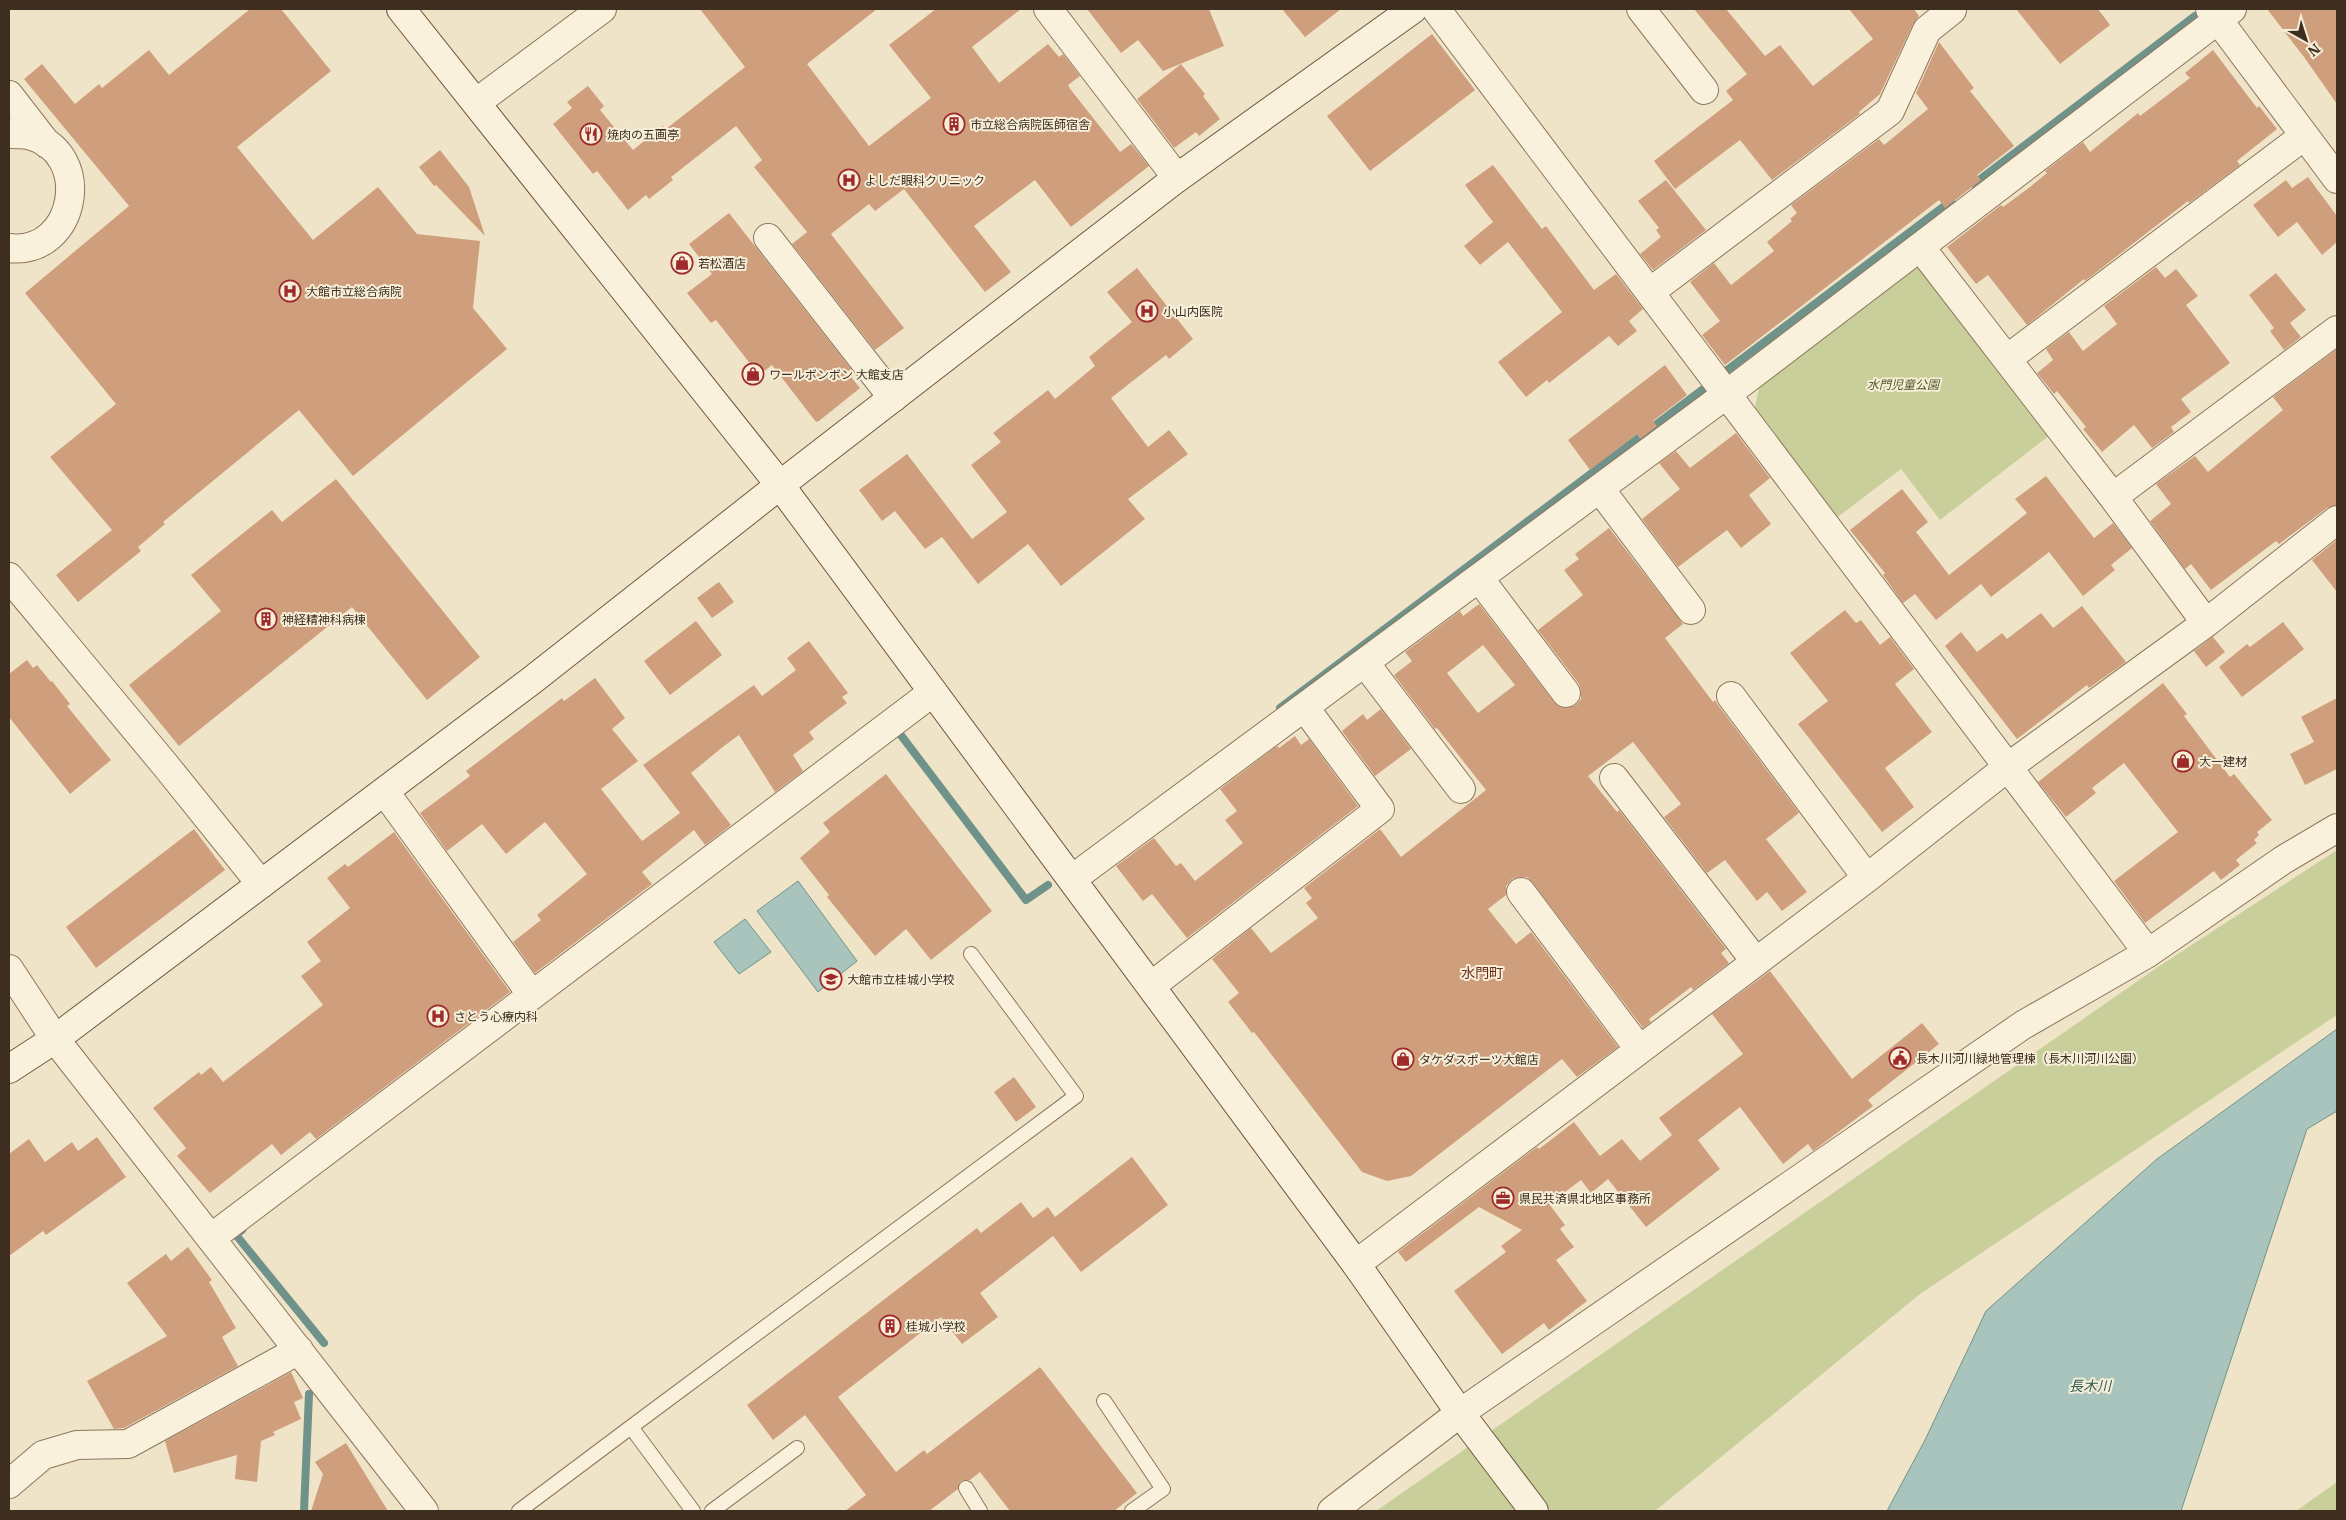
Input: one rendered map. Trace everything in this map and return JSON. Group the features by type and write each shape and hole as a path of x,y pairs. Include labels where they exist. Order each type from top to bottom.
{"street":[{"path":"401,9 780,484 1152,986 1356,1264 1466,1421 1534,1511"},
{"path":"477,102 602,9"},
{"path":"1048,9 1177,178"},
{"path":"9,1069 55,1039 531,681 780,484 1177,178 1413,9"},
{"path":"1436,9 2148,953"},
{"path":"1641,9 1704,90"},
{"path":"1650,292 1890,112 1927,30 1952,10"},
{"path":"1072,879 1600,489 1921,248 2220,12 2304,136 2337,179"},
{"path":"9,96 47,144 60,156 68,172 72,189 69,207 62,223 50,236 34,245 17,249 9,248"},
{"path":"9,134 29,135 47,144"},
{"path":"2007,359 2304,136"},
{"path":"768,238 893,398"},
{"path":"1921,248 2113,497 2206,623"},
{"path":"2113,497 2337,330"},
{"path":"1600,489 1691,610"},
{"path":"1356,1264 1868,878 2008,768 2206,623 2337,520"},
{"path":"9,577 261,884"},
{"path":"1480,578 1566,693"},
{"path":"1365,663 1461,788"},
{"path":"211,1238 933,692"},
{"path":"1731,696 1868,878"},
{"path":"1152,986 1380,809 1305,708"},
{"path":"1614,778 1756,962"},
{"path":"385,792 532,995"},
{"path":"1332,1511 1466,1421 2023,1025 2148,953 2283,860 2337,828"},
{"path":"1521,892 1639,1049"},
{"path":"9,969 55,1039 424,1511"},
{"path":"9,1484 43,1455 77,1446 128,1444 299,1350"}],"lane":[{"path":"519,1511 1076,1096 971,954"},
{"path":"1104,1401 1163,1489 1132,1511"},
{"path":"631,1427 693,1511"},
{"path":"712,1511 797,1448"},
{"path":"966,1488 980,1511"}],"green space":[{"name":"水門児童公園","path":"1919,264 2050,435 1940,520 1901,469 1835,519 1754,413 1759,387"},
{"path":"2337,850 2337,1015 1920,1294 1655,1511 1376,1511 2155,969"},
{"path":"2337,1482 2337,1511 2296,1511"}],"water":[{"path":"798,881 857,961 818,992 757,911"},
{"path":"745,919 771,952 739,974 714,942"},
{"name":"長木川","path":"2337,1029 2337,1111 2307,1129 2181,1511 1887,1511 1925,1440 1986,1311 2157,1159"}],"building":[{"name":"大館市立総合病院","path":"250,9 281,9 331,71 237,147 313,240 378,187 417,234 480,241 473,308 507,349 353,476 299,410 163,522 165,524 138,547 141,551 78,602 56,575 112,530 50,457 116,404 25,293 129,206 24,79 42,64 75,104 99,84 102,88 149,50 169,75"},
{"path":"700,9 877,9 807,64 869,146 931,98 889,45 936,9 1021,9 972,47 999,83 1048,44 1059,57 1063,54 1080,76 1068,85 1120,152 1131,144 1149,166 1071,227 1035,180 974,226 1011,272 985,292 904,189 875,211 869,204 831,234 904,328 875,350 792,244 807,232 754,167 762,160 736,126 671,177 673,180 649,199 646,195 628,210 597,171 593,174 553,124 572,108 567,102 588,86 604,106 600,110 633,150 663,126 666,129 745,67"},
{"path":"1087,9 1209,9 1224,46 1163,71 1138,40 1121,53"},
{"path":"1282,9 1341,9 1305,37"},
{"path":"1694,9 1726,9 1765,56 1780,45 1813,86 1873,39 1849,9 1914,9 1919,16 1913,24 1880,94 1859,112 1860,114 1772,180 1740,140 1675,189 1654,161 1733,100 1726,91 1747,74"},
{"path":"2016,9 2098,9 2110,25 2060,64"},
{"path":"2267,9 2337,9 2337,104 2304,57"},
{"path":"1432,34 1475,90 1370,171 1327,116"},
{"path":"1939,42 1974,88 1970,91 2014,146 1977,175 1981,180 1945,208 1939,200 1725,365 1702,335 1720,321 1690,282 1714,263 1731,285 1774,251 1767,242 1792,221 1790,219 1797,213 1791,205 1879,139 1884,145 1928,109 1916,93"},
{"path":"2213,50 2257,108 2259,106 2277,129 2237,161 2240,165 2189,203 2188,201 2085,281 2084,279 2027,325 1988,275 1976,284 1947,247 2001,205 2003,207 2030,187 2047,173 2045,171 2083,142 2090,152 2138,113 2140,116 2190,78 2185,73"},
{"path":"1181,64 1205,94 1203,96 1220,119 1199,136 1196,132 1174,148 1137,99"},
{"path":"440,150 469,187 485,236 436,185 434,186 419,167"},
{"path":"1493,165 1542,229 1546,226 1594,290 1616,274 1643,309 1629,321 1637,331 1618,346 1609,336 1549,383 1547,380 1526,397 1498,362 1562,312 1508,242 1480,265 1464,246 1493,222 1465,185"},
{"path":"2308,177 2337,216 2337,242 2322,255 2297,222 2278,237 2253,205 2286,180 2292,188"},
{"path":"1666,180 1706,230 1653,270 1640,254 1661,237 1656,230 1659,228 1638,201"},
{"path":"729,213 851,369 847,372 860,388 819,421 816,422 772,365 759,375 716,320 711,323 687,293 712,274 689,244"},
{"path":"2156,267 2165,278 2176,269 2198,296 2186,305 2230,363 2181,399 2191,412 2171,427 2174,432 2152,448 2134,425 2102,452 2083,429 2086,427 2057,391 2054,394 2037,373 2053,360 2046,349 2069,332 2083,351 2117,324 2104,306"},
{"path":"1137,268 1193,339 1169,359 1166,355 1111,398 1148,447 1169,430 1188,454 1128,499 1145,519 1061,586 1028,544 978,584 942,537 925,549 895,511 882,521 859,490 907,454 972,539 1007,512 971,465 1001,442 993,433 1048,390 1055,399 1095,366 1089,357 1132,322 1107,292"},
{"path":"2276,273 2306,310 2290,323 2301,337 2284,350 2270,331 2274,328 2249,295"},
{"path":"2337,349 2337,505 2327,508 2279,544 2276,541 2211,590 2191,564 2185,569 2150,521 2171,504 2156,484 2195,456 2208,472 2283,410 2273,397"},
{"path":"1665,365 1687,395 1653,421 1657,426 1640,439 1637,434 1590,470 1568,440"},
{"path":"1736,433 1770,478 1749,495 1771,524 1741,548 1727,530 1678,567 1642,519 1680,489 1659,463 1676,451 1690,468"},
{"path":"2046,476 2094,538 2113,523 2132,548 2111,565 2115,570 2083,596 2049,552 1991,597 1981,584 1936,620 1915,594 1903,603 1883,575 1885,573 1850,530 1902,489 1928,522 1916,532 1949,575 2027,513 2015,499"},
{"name":"神経精神科病棟","path":"336,479 480,657 427,700 352,607 179,746 129,685 221,611 191,575 272,510 282,522"},
{"path":"1609,528 1683,624 1665,638 1713,702 1715,700 1799,813 1766,839 1807,892 1782,911 1767,892 1757,901 1725,860 1707,873 1664,817 1681,804 1633,742 1588,776 1617,812 1619,810 1726,949 1721,953 1729,963 1693,990 1691,987 1649,1019 1651,1022 1643,1028 1533,883 1527,877 1512,879 1506,886 1506,895 1488,909 1516,944 1531,932 1618,1047 1577,1077 1562,1059 1411,1176 1387,1181 1362,1172 1254,1032 1252,1033 1228,1002 1239,993 1212,959 1251,928 1271,953 1318,918 1306,903 1312,898 1304,888 1380,829 1401,857 1486,790 1437,728 1435,729 1394,675 1412,661 1405,652 1460,611 1463,616 1479,604 1554,702 1560,707 1567,708 1576,705 1581,699 1579,684 1538,630 1583,595 1564,570 1579,559 1575,554","holes":["1483,645 1515,685 1478,713 1447,673"]},
{"path":"2337,540 2337,592 2312,560"},
{"path":"719,582 734,602 712,618 697,598"},
{"path":"2082,606 2126,662 2089,688 2087,685 2017,739 1945,646 1961,632 1977,652 2002,633 2007,639 2041,613 2053,628"},
{"path":"1845,610 1856,623 1861,620 1880,645 1890,637 1914,669 1895,684 1932,732 1885,768 1914,807 1882,832 1798,724 1828,701 1790,653"},
{"path":"696,621 722,655 670,695 644,661"},
{"path":"2283,622 2304,649 2242,697 2219,667 2247,644 2250,647"},
{"path":"2213,637 2225,652 2206,667 2194,651"},
{"path":"809,641 848,693 842,697 847,703 809,732 814,739 793,755 803,771 775,792 739,735 724,746 691,773 731,825 705,845 694,830 642,872 652,884 535,973 513,942 541,920 537,915 587,874 545,822 506,854 482,824 447,851 420,813 470,776 466,771 562,698 564,701 595,678 625,718 612,729 638,761 601,789 642,841 680,813 643,765 754,685 762,696 796,670 787,658"},
{"path":"27,660 33,668 37,665 52,681 70,704 67,706 111,760 70,794 9,717 9,674"},
{"path":"2163,683 2187,714 2184,716 2230,777 2234,774 2272,820 2257,832 2259,835 2254,840 2257,843 2236,860 2240,865 2221,880 2214,871 2145,923 2114,881 2178,832 2124,763 2092,788 2096,793 2066,817 2038,782"},
{"path":"2337,698 2337,769 2305,785 2290,754 2314,742 2301,717"},
{"path":"1381,709 1411,749 1375,776 1342,731 1363,714 1367,720"},
{"path":"1295,736 1301,745 1309,739 1358,806 1187,938 1152,894 1143,901 1116,866 1154,838 1176,866 1181,863 1195,881 1243,843 1225,820 1237,811 1220,789 1277,746 1279,748"},
{"path":"886,774 992,911 931,960 906,929 875,956 827,897 829,895 800,858 830,832 823,823"},
{"path":"194,829 225,870 96,968 66,927"},
{"path":"394,832 510,992 316,1139 310,1132 281,1155 272,1144 210,1193 177,1156 186,1148 153,1108 199,1072 201,1075 211,1067 223,1082 323,1005 301,976 321,961 307,942 350,908 327,878 345,864 348,867"},
{"path":"1770,971 1852,1079 1922,1023 1939,1044 1868,1100 1873,1106 1813,1151 1808,1144 1783,1164 1740,1107 1698,1140 1720,1169 1646,1227 1608,1179 1591,1193 1581,1180 1549,1204 1565,1225 1560,1229 1574,1247 1556,1260 1587,1301 1549,1330 1544,1323 1502,1354 1454,1291 1506,1252 1501,1246 1522,1230 1479,1207 1406,1262 1398,1252 1537,1147 1539,1149 1574,1122 1600,1156 1622,1139 1640,1161 1672,1135 1659,1118 1743,1054 1712,1014"},
{"path":"1014,1077 1036,1107 1016,1122 994,1092"},
{"path":"97,1137 126,1177 46,1235 43,1231 9,1256 9,1154 29,1139 45,1162 72,1142 78,1151"},
{"name":"桂城小学校","path":"1132,1157 1168,1205 1081,1272 1053,1236 980,1293 998,1317 962,1344 941,1317 838,1397 896,1472 924,1450 927,1454 1040,1367 1137,1493 1114,1511 1010,1511 980,1472 970,1480 961,1481 958,1489 929,1511 845,1511 866,1495 805,1415 773,1440 747,1405 977,1228 981,1233 1021,1202 1033,1218 1048,1207 1055,1217"},
{"path":"188,1247 212,1280 209,1282 236,1328 222,1337 238,1366 124,1428 114,1429 87,1381 167,1336 127,1283 166,1254 171,1261"},
{"path":"291,1372 303,1398 294,1402 301,1419 273,1432 275,1435 261,1441 257,1482 235,1479 237,1455 174,1473 165,1441"},
{"path":"346,1443 388,1511 311,1511 323,1474 315,1462"}],"waterway":[{"path":"1974,184 2195,16"},
{"path":"1722,374 1951,201"},
{"path":"1280,708 1702,390"},
{"path":"893,733 897,730 1026,900 1048,885"},
{"path":"242,1230 236,1235 324,1343"},
{"path":"304,1511 309,1394"}],"place":[{"name":"市立総合病院医師宿舎","path":"954,124"},
{"name":"焼肉の五画亭","path":"591,134"},
{"name":"よしだ眼科クリニック","path":"849,180"},
{"name":"若松酒店","path":"682,263"},
{"name":"大館市立総合病院","path":"290,291"},
{"name":"小山内医院","path":"1147,311"},
{"name":"ワールボンボン 大館支店","path":"753,374"},
{"name":"神経精神科病棟","path":"266,619"},
{"name":"大一建材","path":"2183,761"},
{"name":"大館市立桂城小学校","path":"831,979"},
{"name":"さとう心療内科","path":"438,1016"},
{"name":"長木川河川緑地管理棟（長木川河川公園）","path":"1900,1058"},
{"name":"タケダスポーツ大館店","path":"1403,1059"},
{"name":"県民共済県北地区事務所","path":"1503,1198"},
{"name":"桂城小学校","path":"890,1326"}],"district":[{"name":"水門町","path":"1482,973"}]}
